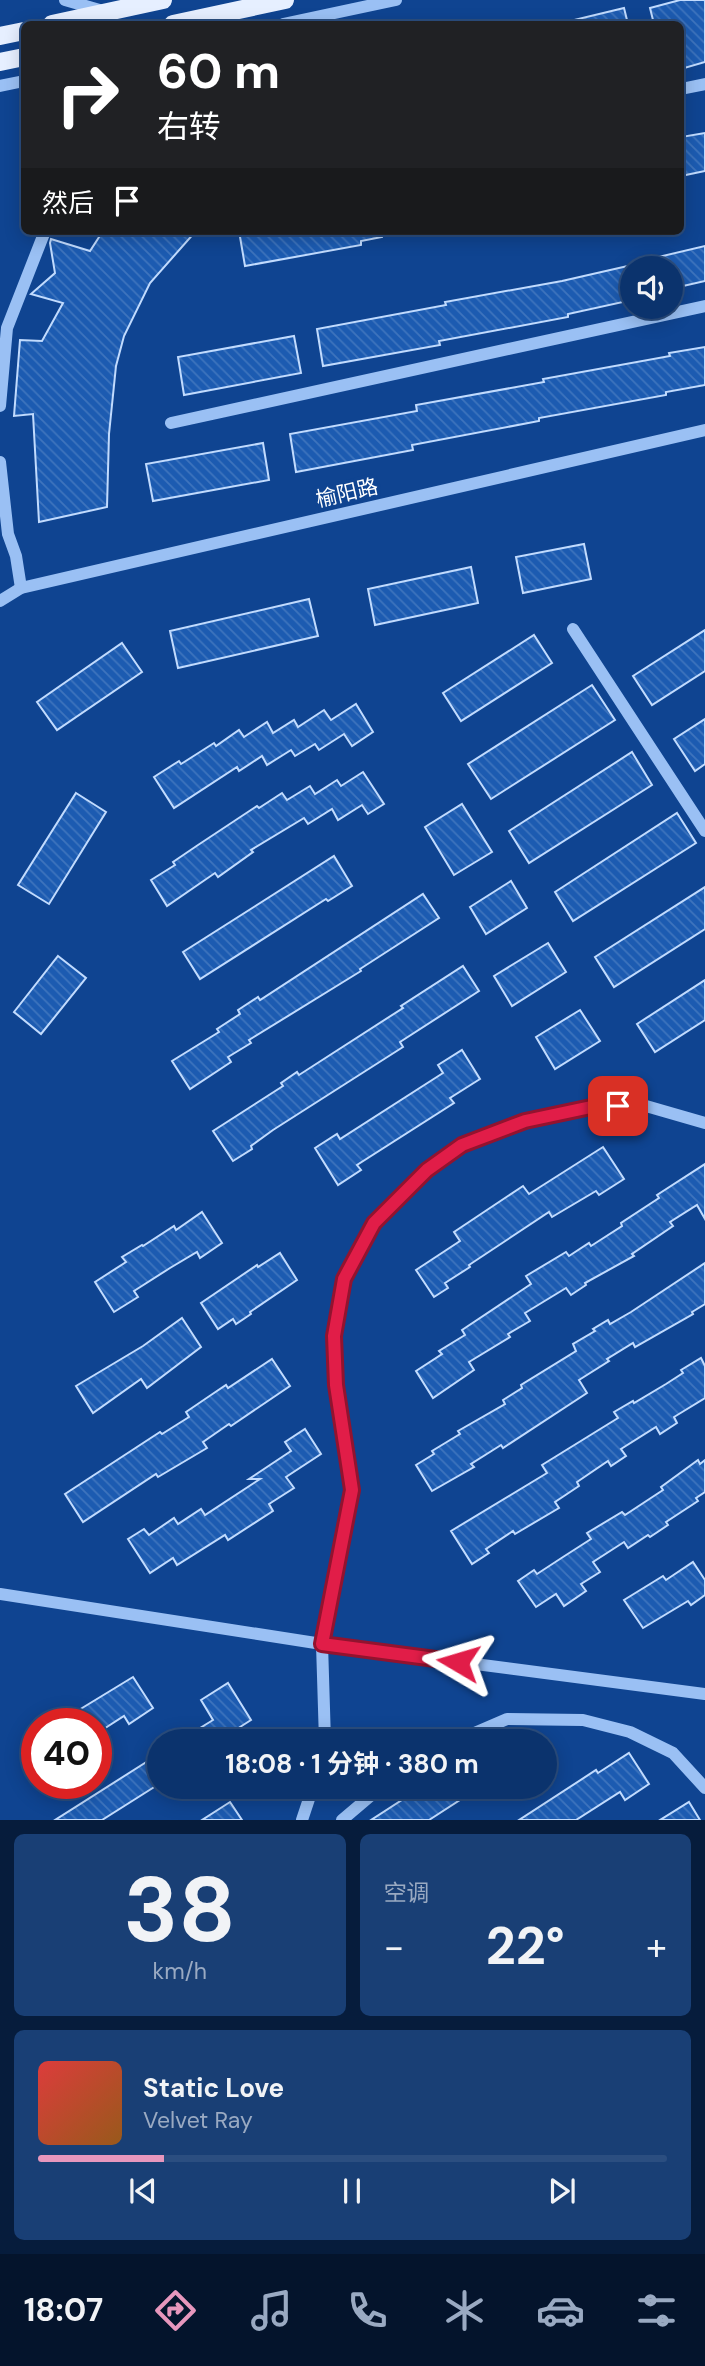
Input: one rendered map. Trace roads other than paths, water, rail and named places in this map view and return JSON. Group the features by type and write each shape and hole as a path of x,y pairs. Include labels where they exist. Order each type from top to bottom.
{"main road":[{"path":"66,21 163,0"},
{"path":"187,21 285,0"},
{"path":"0,36 21,31"},
{"path":"0,62 21,58"}],"street":[{"path":"65,0 107,12"},
{"path":"298,21 396,0"},
{"path":"0,86 21,82"},
{"path":"684,88 705,83"},
{"path":"0,406 7,328 43,235"},
{"path":"171,423 705,306"},
{"name":"榆阳路","path":"0,600 21,588 705,430"},
{"path":"0,462 4,534 16,556 21,588"},
{"path":"573,629 705,831"},
{"path":"325,1729 322,1644 352,1490 336,1385 334,1336 344,1279 374,1223 427,1170 462,1145 525,1121 591,1107 646,1106 705,1123"},
{"path":"0,1594 322,1644 705,1694"},
{"path":"484,1729 507,1719 583,1720 630,1732 673,1753 705,1788"},
{"path":"302,1820 309,1799"},
{"path":"342,1820 367,1799"}]}
